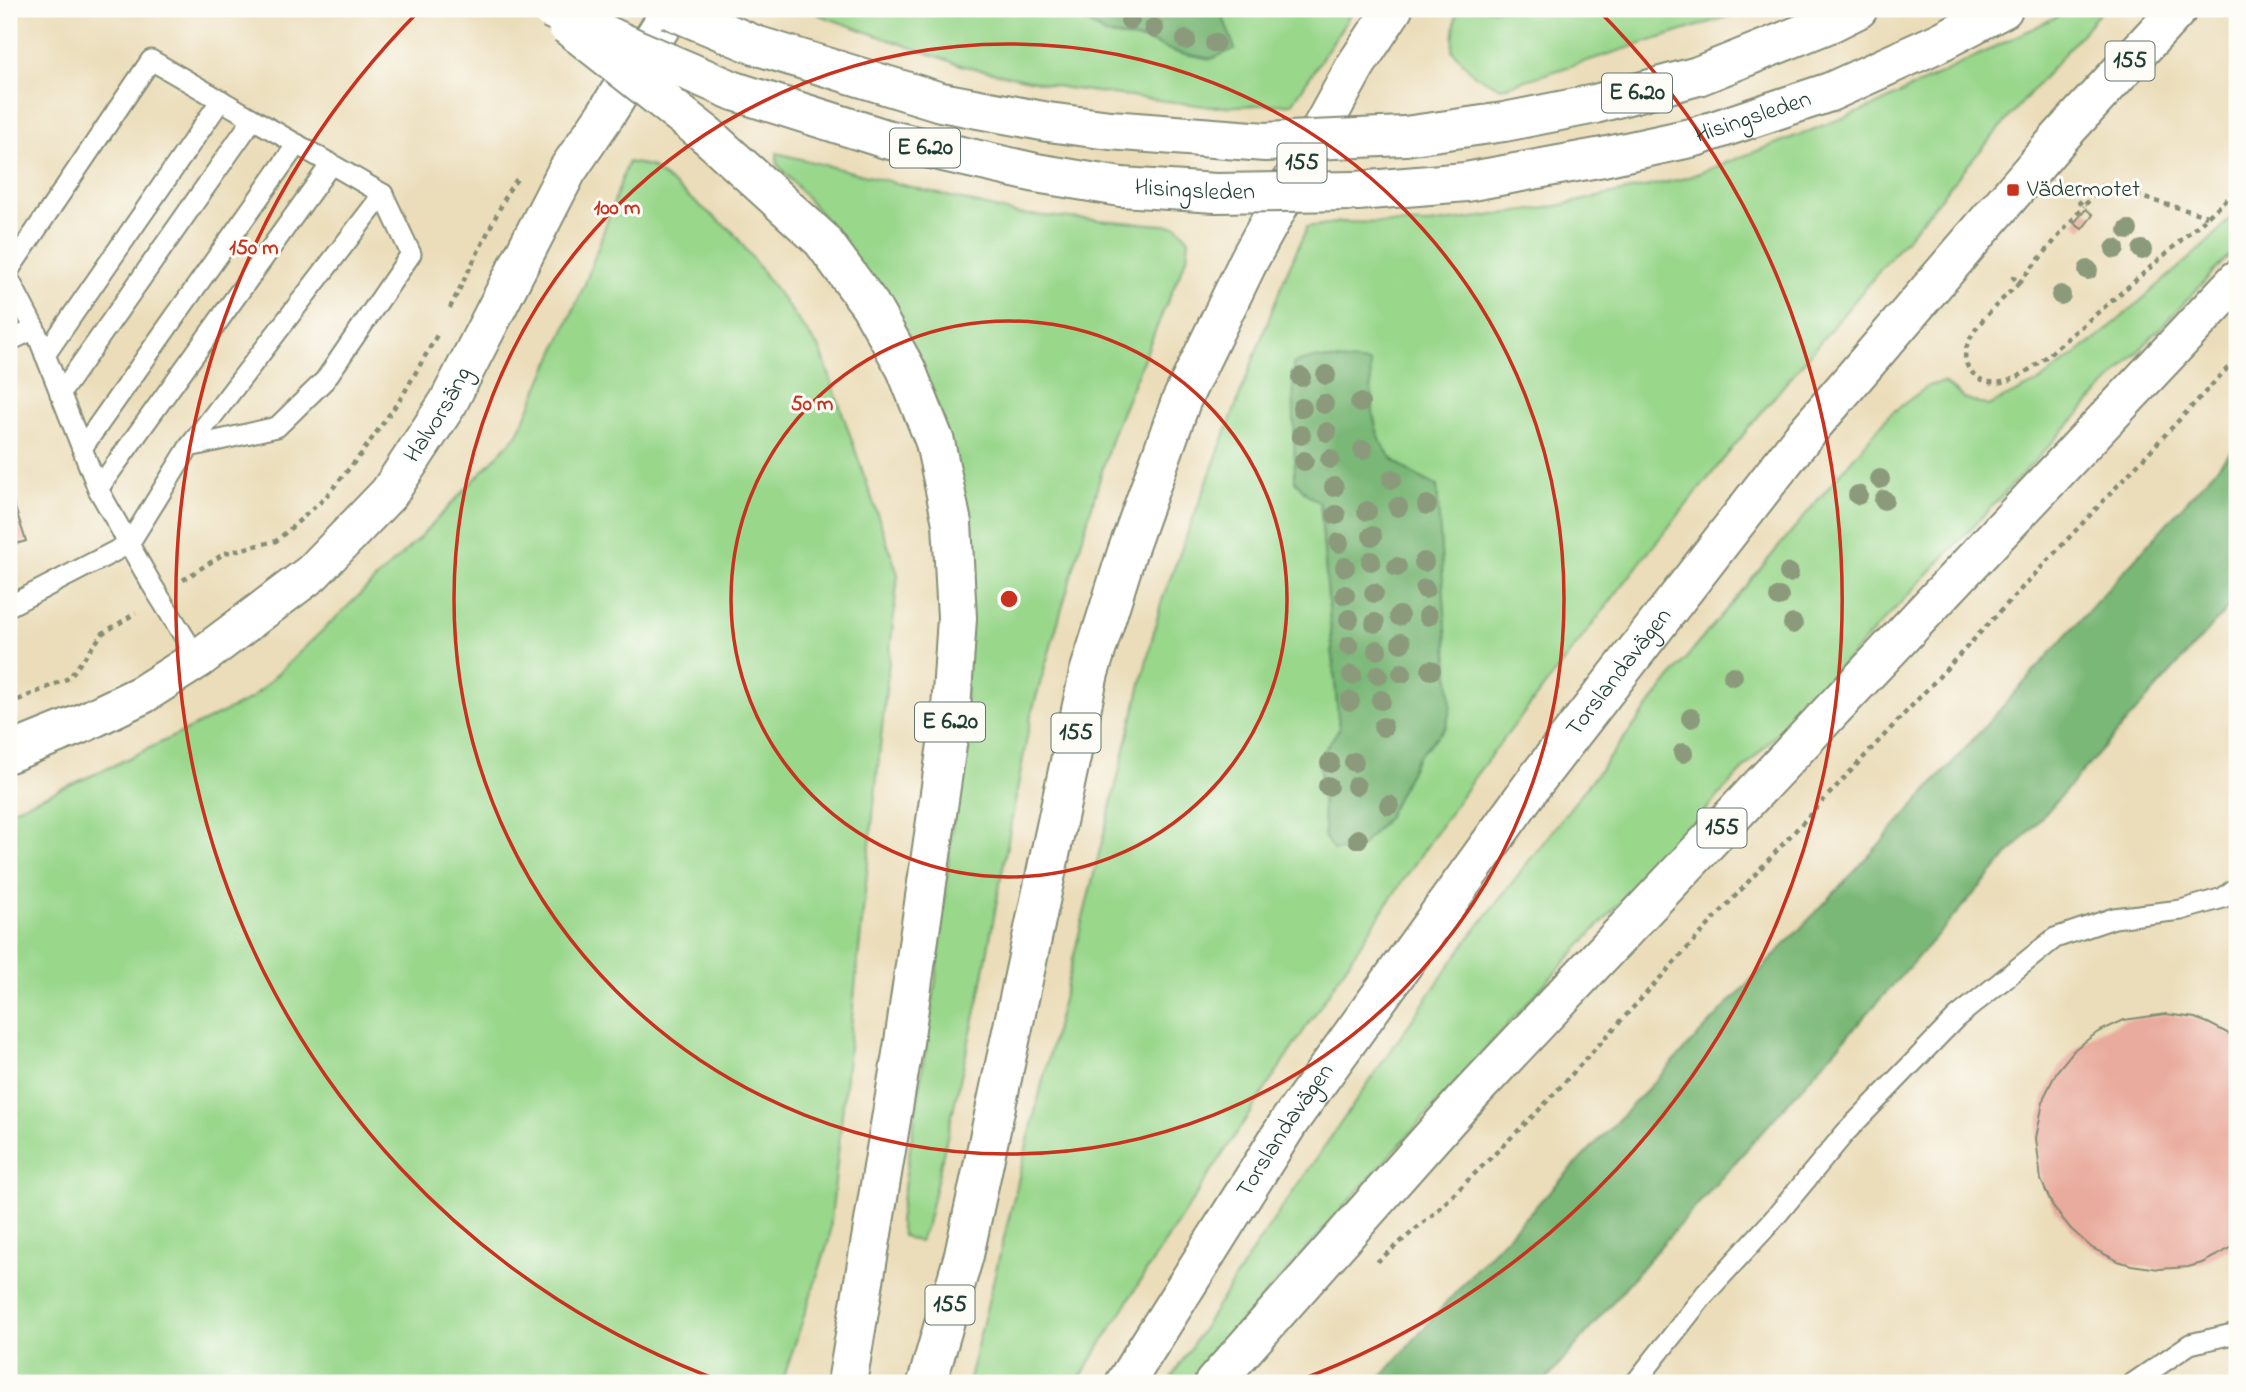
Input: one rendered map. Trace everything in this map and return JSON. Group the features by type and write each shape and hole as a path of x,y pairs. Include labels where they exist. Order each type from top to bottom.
{"main road":[{"name":"E 6.20","path":"546,9 708,136 822,240 870,305 906,369 935,442 952,523 957,618 950,724 904,1042 847,1383"},
{"name":"Hisingsleden","path":"551,9 734,91 886,139 1036,173 1121,187 1216,193 1357,191 1466,182 1695,137 1830,92 1940,42 2003,9"},
{"name":"E 6.20","path":"671,9 755,45 941,102 1048,122 1110,130 1265,142 1405,136 1504,122 1595,104 1698,76 1858,9"},
{"name":"Halvorsäng","path":"9,753 83,723 143,694 198,659 312,573 389,493 448,403 567,171 671,9"},
{"name":"Halvorsäng","path":"606,114 701,9"},
{"name":"155","path":"927,1383 964,1255 1089,673 1126,555 1181,401 1249,260 1356,65 1394,9"},
{"name":"Torslandavägen","path":"1125,1383 1289,1122 1544,770 1801,439 2061,136 2178,9"},
{"name":"155","path":"1214,1383 1463,1102 2237,280"}],"lane":[{"path":"9,270 151,60 383,194 411,254 325,380 277,427 189,447"},
{"path":"45,355 221,100"},
{"path":"60,394 253,119"},
{"path":"82,448 298,144"},
{"path":"98,489 331,164"},
{"path":"9,606 129,544 189,447 383,194"},
{"path":"9,279 35,329 98,489 152,585 198,659"},
{"path":"9,341 35,329"},
{"path":"1635,1383 1705,1294 1772,1221 1845,1133 1956,1018 2055,938 2114,918 2181,910 2223,898 2237,887"},
{"path":"2133,1383 2190,1344 2237,1333"}],"path":[{"path":"444,320 509,190 518,178"},
{"path":"2208,216 2102,186 1969,338 1965,354 1967,367 1984,382 1997,383 2013,379 2042,359 2125,290 2208,216 2237,190"},
{"path":"2078,201 2084,206"},
{"path":"2012,276 2019,284"},
{"path":"201,568 225,553 276,541 324,499 403,395 438,331"},
{"path":"1371,1267 1437,1211 1540,1109 1814,810 2237,358"},
{"path":"9,704 69,678 103,634 120,624"}],"green space":[{"path":"817,9 1068,9 1105,34 1148,41 1175,52 1223,17 1215,9 1354,9 1292,104 1212,107 1066,88 964,66 819,15"},
{"path":"1068,9 1215,9 1223,17 1235,49 1211,59 1175,52 1148,41 1105,34"},
{"path":"1461,9 1752,9 1501,88 1473,74 1452,50 1456,15"},
{"path":"2072,9 2103,9 1961,173 1765,408 1646,555 1476,775 1389,901 1154,1259 1077,1383 968,1383 1161,603 1284,279 1307,227 1343,222 1429,224 1547,208 1686,178 1877,105","holes":["1369,363 1375,425 1384,447 1401,466 1437,486 1446,727 1417,757 1403,786 1325,838 1319,758 1339,729 1320,502"]},
{"path":"777,153 1018,214 1177,226 1189,239 1187,258 1113,433 1031,715 980,993 927,1224 919,1242 903,1236 899,1221 935,985 966,695 944,421 899,317 819,212 777,164"},
{"path":"628,162 650,166 733,232 821,351 898,574 829,1240 782,1383 9,1383 9,811 102,771 251,699 420,537 518,434 585,284"},
{"path":"2237,212 2237,247 1736,777 1519,1012 1247,1315 1192,1383 1168,1383 1255,1247 1463,946 1695,647 1889,415 1928,386 1944,382 1964,398 1988,406 2037,383 2100,336 2209,241"},
{"path":"1313,358 1370,363 1375,425 1384,447 1401,466 1437,486 1451,706 1446,727 1417,757 1387,818 1360,848 1334,851 1325,838 1319,758 1339,729 1320,503 1295,481 1293,364"},
{"path":"2237,445 2237,598 1649,1259 1544,1383 1376,1383 1476,1269 1857,869"}],"building":[{"path":"2086,209 2093,215 2082,229 2074,223"},
{"path":"9,489 26,541 9,546"},
{"path":"2166,1014 2195,1018 2237,1038 2237,1245 2202,1263 2159,1269 2118,1261 2092,1248 2071,1229 2053,1207 2041,1180 2036,1138 2044,1097 2057,1071 2075,1049 2098,1032 2124,1020"}],"place":[{"name":"Vädermotet","path":"2013,190"}]}
